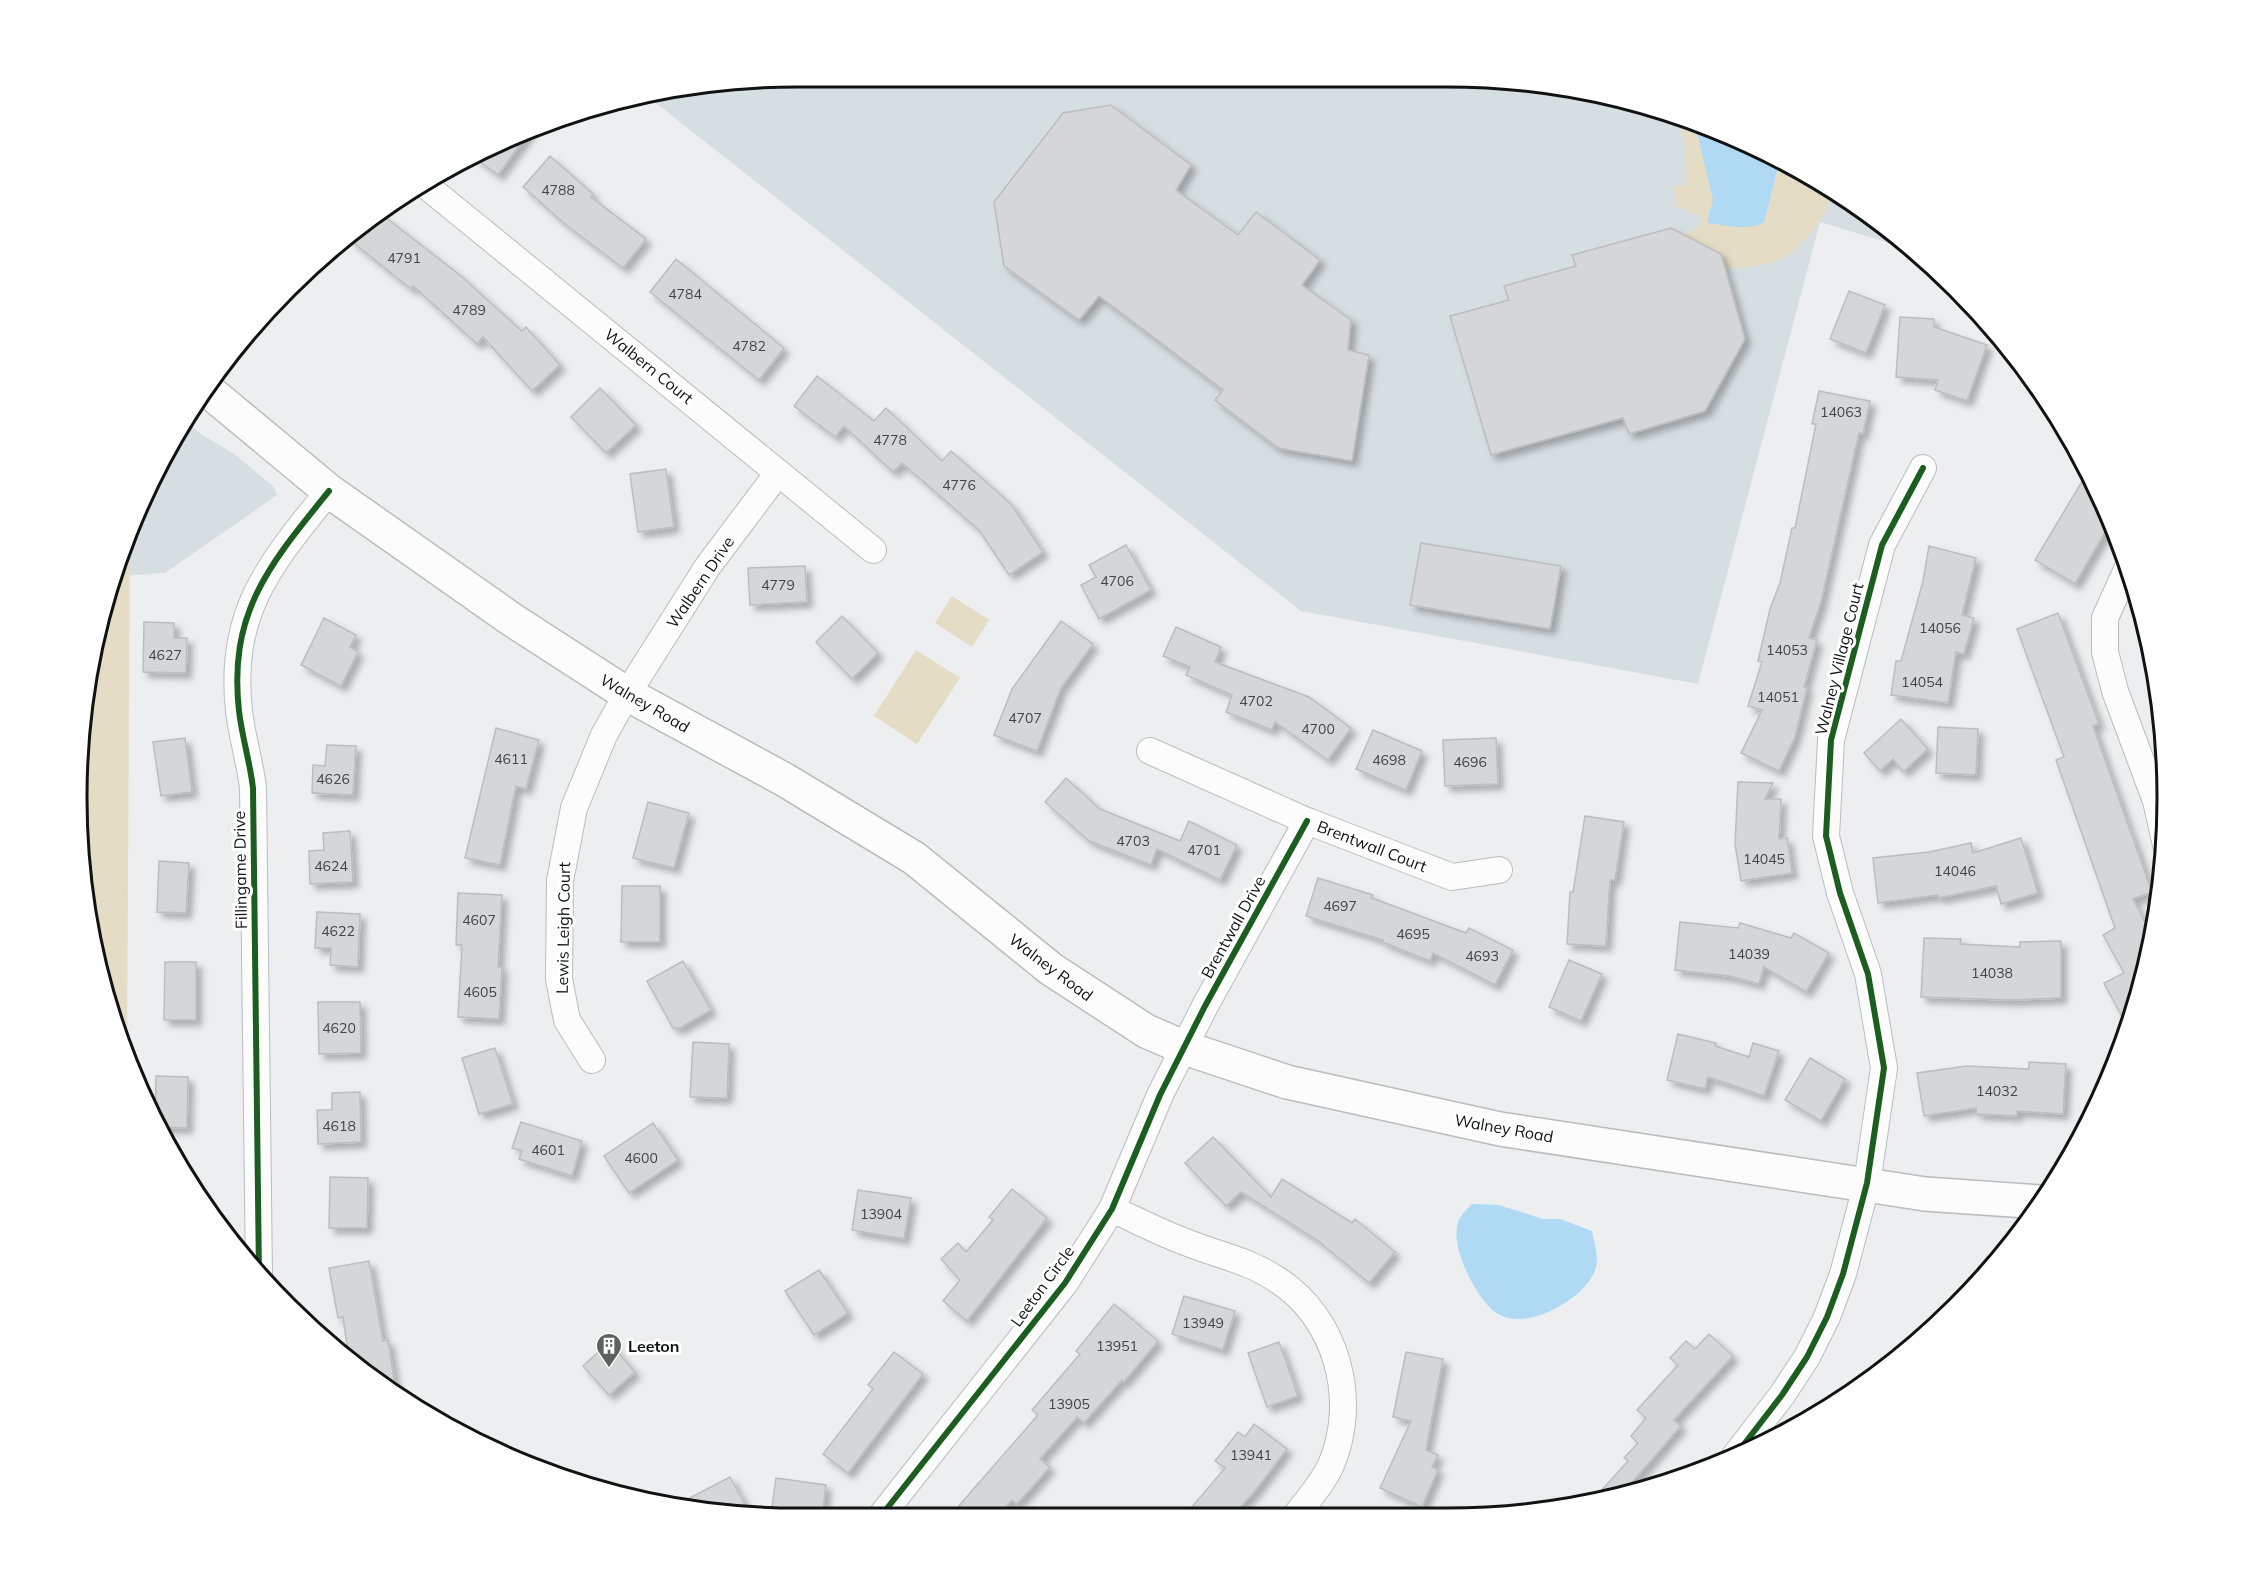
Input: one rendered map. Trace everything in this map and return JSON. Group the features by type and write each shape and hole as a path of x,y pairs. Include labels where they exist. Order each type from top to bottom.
{"main road":[{"name":"Walney Road","path":"213,395 329,491 512,619 627,694 879,835 914,858 1086,994 1146,1031 1185,1048 1287,1082 1500,1129 1925,1194 2030,1201"}],"street":[{"name":"Walbern Court","path":"431,189 873,550"},
{"name":"Walney Village Court","path":"1746,1442 1782,1395 1807,1357 1827,1317 1843,1274 1867,1184 1884,1068 1868,974 1840,893 1826,836 1831,740 1882,545 1923,468"},
{"name":"Walbern Drive","path":"627,694 708,566 778,473"},
{"name":"Fillingame Drive","path":"259,1261 253,788 240,713 239,652 250,604 266,573 329,491"},
{"path":"2122,580 2105,618 2105,652 2115,691 2157,804"},
{"name":"Lewis Leigh Court","path":"592,1060 567,1020 561,999 560,880 574,808 604,735 627,694"},
{"name":"Brentwall Court","path":"1150,751 1307,821 1452,877 1499,870"},
{"name":"Brentwall Drive","path":"1185,1048 1205,1006 1307,821"},
{"name":"Leeton Circle","path":"888,1508 1065,1283 1112,1209 1160,1095 1185,1048"},
{"path":"1112,1209 1183,1241 1256,1267 1278,1279 1313,1312 1326,1333 1342,1377 1342,1423 1330,1466 1301,1508"}],"shaded area":[{"path":"798,87 1446,87 1539,93 1630,111 1718,141 1802,182 1891,244 1820,222 1698,684 1301,611 655,102 705,93"},
{"path":"1680,127 1697,133 1713,200 1708,212 1707,223 1755,227 1768,212 1778,169 1831,200 1815,227 1793,251 1765,264 1725,268 1721,254 1685,235 1701,225 1700,216 1677,207 1673,186 1687,185 1685,148"},
{"path":"192,427 234,454 273,486 277,495 165,573 123,576 160,483"},
{"path":"130,556 127,1032 111,981 93,890 87,798 93,705 101,659 111,614"},
{"path":"952,596 989,620 972,647 935,623"},
{"path":"916,650 960,678 917,744 874,716"}],"water":[{"path":"1697,133 1778,169 1764,222 1751,227 1707,223 1713,200"},
{"path":"1472,1204 1499,1205 1543,1219 1560,1219 1592,1231 1597,1258 1591,1279 1569,1300 1540,1315 1524,1319 1498,1314 1482,1299 1475,1288 1458,1249 1458,1223"}],"building":[{"path":"1111,105 1191,165 1176,190 1238,235 1256,212 1320,260 1302,285 1351,320 1348,350 1369,355 1352,461 1278,448 1215,400 1223,390 1099,296 1079,320 1004,266 994,202 1063,113"},
{"path":"521,143 498,175 480,162"},
{"path":"550,156 593,194 591,197 646,239 623,268 566,225 523,187"},
{"path":"387,218 461,276 522,331 526,327 560,365 532,391 483,337 477,344 413,286 411,289 354,243"},
{"path":"1671,228 1721,254 1745,339 1705,411 1629,434 1623,418 1491,455 1450,316 1509,300 1504,286 1576,266 1572,255"},
{"path":"676,259 784,348 759,380 650,292"},
{"path":"1849,291 1885,305 1866,353 1830,339"},
{"path":"1900,317 1934,319 1934,327 1987,345 1967,401 1935,390 1938,380 1896,377"},
{"path":"817,376 874,421 886,408 942,461 951,451 1011,504 1043,552 1009,575 979,530 902,463 893,472 844,426 835,437 794,406"},
{"path":"600,388 636,425 606,453 571,417"},
{"path":"1819,391 1870,401 1863,434 1859,433 1821,602 1809,638 1817,640 1804,687 1807,688 1795,737 1779,771 1741,753 1762,710 1748,706 1762,662 1758,661 1770,609 1780,583 1792,528 1795,528 1816,424 1812,424"},
{"path":"666,469 674,527 638,532 630,474"},
{"path":"2083,480 2105,532 2075,584 2035,560"},
{"path":"1421,543 1561,566 1550,629 1410,605"},
{"path":"1126,545 1151,590 1099,619 1081,585 1096,577 1089,565"},
{"path":"1929,546 1976,558 1962,615 1974,618 1964,654 1956,652 1948,703 1891,695 1896,661 1901,661 1923,581"},
{"path":"805,566 807,602 750,605 748,568"},
{"path":"2058,613 2099,724 2093,726 2151,889 2151,893 2133,899 2145,923 2133,981 2122,1017 2104,983 2124,973 2103,935 2115,928 2056,760 2064,757 2017,629"},
{"path":"842,616 878,653 852,679 816,642"},
{"path":"324,618 356,635 350,647 358,652 341,686 301,665"},
{"path":"1061,621 1093,644 1061,688 1037,751 994,735 1012,689"},
{"path":"144,622 174,623 174,638 187,638 186,673 143,672"},
{"path":"1176,627 1221,647 1215,662 1309,697 1351,728 1328,760 1275,722 1272,730 1226,712 1232,695 1186,675 1190,667 1163,656"},
{"path":"1901,719 1928,749 1903,772 1893,759 1880,771 1864,753"},
{"path":"1938,727 1978,729 1976,775 1936,773"},
{"path":"496,728 539,740 526,789 516,786 500,865 465,858"},
{"path":"1373,730 1422,751 1406,790 1356,769"},
{"path":"185,738 192,792 161,796 153,742"},
{"path":"1496,738 1498,784 1445,786 1443,740"},
{"path":"327,745 356,746 353,795 312,793 313,765 325,766"},
{"path":"1066,778 1100,809 1180,841 1189,821 1237,845 1220,880 1157,849 1151,865 1089,841 1045,802"},
{"path":"1738,782 1773,783 1765,799 1781,799 1779,839 1787,838 1792,873 1741,881 1735,844"},
{"path":"648,802 689,813 674,868 633,858"},
{"path":"1585,816 1624,822 1615,880 1610,880 1606,946 1567,944 1570,892 1573,892"},
{"path":"350,831 353,882 310,884 309,851 324,850 323,833"},
{"path":"2021,838 2038,893 2001,904 1996,886 1939,898 1938,895 1878,903 1873,858 1929,852 1971,843 1973,853"},
{"path":"159,861 189,863 186,913 157,912"},
{"path":"1318,878 1373,895 1372,898 1466,933 1469,928 1513,950 1495,985 1433,953 1430,961 1382,942 1383,940 1306,916"},
{"path":"622,886 660,886 660,942 621,942"},
{"path":"458,893 502,895 498,967 502,967 499,1019 458,1017 462,945 456,945"},
{"path":"317,912 360,914 358,967 330,965 331,948 315,948"},
{"path":"1680,922 1738,928 1740,923 1791,938 1794,933 1829,953 1806,992 1764,967 1759,984 1729,976 1675,970"},
{"path":"1924,938 1961,939 1960,944 2020,947 2020,942 2061,941 2061,998 2011,1000 1921,997"},
{"path":"1569,960 1602,974 1581,1021 1549,1007"},
{"path":"683,961 711,1010 680,1028 673,1028 647,981"},
{"path":"165,962 196,962 196,1020 164,1020"},
{"path":"318,1002 360,1002 361,1053 319,1054"},
{"path":"1678,1034 1716,1043 1715,1046 1749,1057 1753,1043 1779,1051 1764,1096 1708,1077 1705,1089 1667,1080"},
{"path":"693,1042 729,1044 727,1098 690,1097"},
{"path":"495,1048 513,1104 479,1114 462,1058"},
{"path":"1810,1058 1845,1079 1821,1121 1785,1100"},
{"path":"2029,1062 2066,1064 2063,1114 2017,1111 2017,1116 1976,1114 1976,1108 1924,1116 1917,1073 1967,1066 2029,1069"},
{"path":"156,1076 188,1077 187,1128 168,1127 155,1102"},
{"path":"360,1092 361,1142 318,1144 317,1110 332,1110 332,1093"},
{"path":"521,1122 582,1141 572,1176 519,1159 522,1151 512,1148"},
{"path":"653,1123 678,1160 629,1193 604,1156"},
{"path":"1213,1137 1271,1197 1282,1179 1352,1223 1355,1219 1395,1252 1369,1283 1317,1240 1241,1192 1226,1206 1185,1163"},
{"path":"330,1177 368,1178 367,1228 329,1228"},
{"path":"1012,1189 1047,1218 967,1321 943,1301 960,1280 941,1259 958,1243 966,1252 993,1220 989,1217"},
{"path":"858,1190 911,1198 904,1239 852,1230"},
{"path":"369,1261 383,1341 388,1340 394,1382 347,1347 343,1317 338,1318 329,1268"},
{"path":"819,1270 848,1313 814,1335 785,1291"},
{"path":"1184,1296 1235,1311 1223,1350 1172,1334"},
{"path":"1114,1304 1158,1341 1124,1382 1122,1380 1084,1423 1077,1417 1040,1459 1050,1467 1017,1504 1012,1500 1005,1508 957,1508 1038,1415 1032,1410 1080,1354 1076,1351"},
{"path":"1709,1334 1733,1356 1674,1420 1681,1426 1631,1484 1602,1490 1628,1461 1624,1458 1638,1443 1631,1436 1646,1418 1637,1410 1678,1365 1670,1358 1686,1341 1695,1349"},
{"name":"Leeton","path":"609,1342 635,1372 609,1395 583,1366"},
{"path":"1279,1342 1298,1396 1267,1407 1248,1353"},
{"path":"894,1352 923,1374 848,1473 823,1454 873,1389 868,1385"},
{"path":"1406,1352 1443,1359 1426,1450 1438,1455 1432,1467 1438,1470 1422,1507 1380,1488 1411,1421 1393,1417"},
{"path":"1254,1424 1287,1449 1239,1508 1191,1508 1225,1468 1215,1461 1238,1432 1245,1437"},
{"path":"730,1477 745,1505 705,1502 688,1499"},
{"path":"776,1478 826,1485 823,1508 772,1507"}],"cycle path":[{"path":"1746,1442 1782,1395 1807,1357 1827,1317 1843,1274 1867,1183 1884,1068 1868,974 1840,893 1826,836 1831,740 1882,545 1923,468"},
{"path":"259,1261 253,788 240,721 237,676 240,645 247,617 258,591 288,542 329,491"},
{"path":"887,1508 1065,1283 1112,1209 1160,1095 1205,1006 1307,821"}],"place":[{"name":"Leeton","path":"609,1369"}]}
